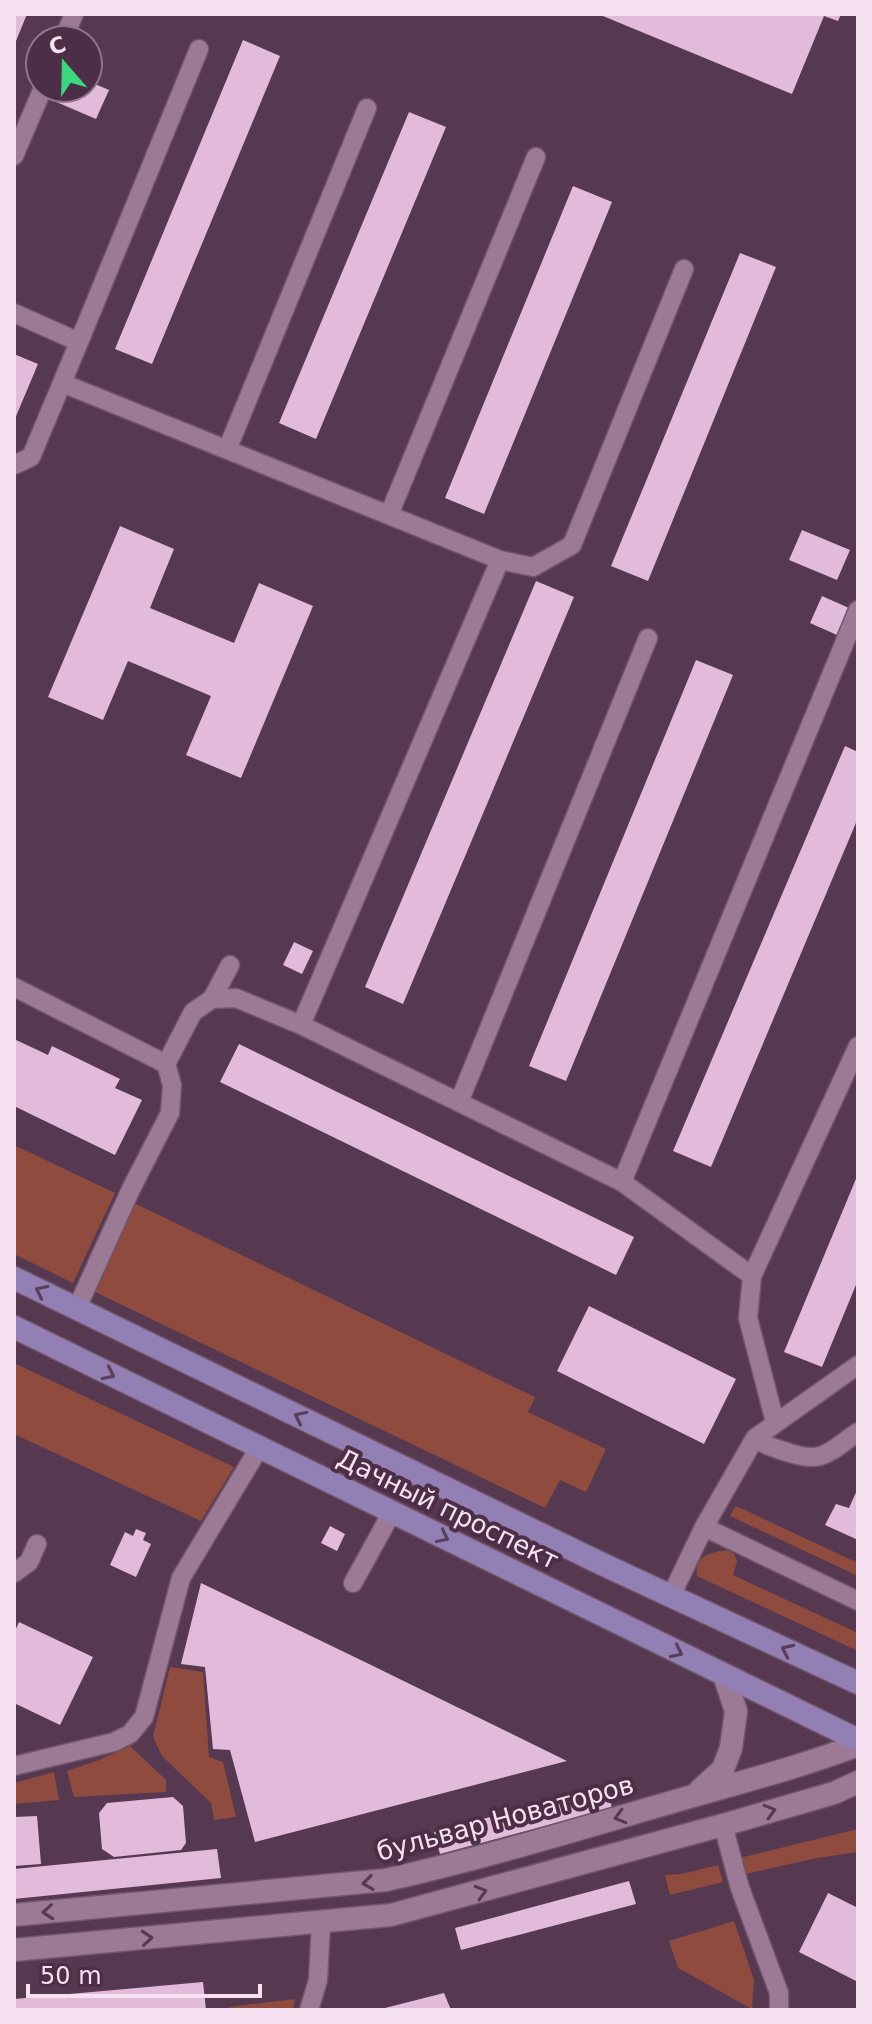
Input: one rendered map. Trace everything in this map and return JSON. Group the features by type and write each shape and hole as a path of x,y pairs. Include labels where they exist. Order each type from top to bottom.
{"main road":[{"name":"Дачный проспект","path":"14,1278 671,1596 858,1683"},
{"name":"Дачный проспект","path":"14,1327 858,1742"}],"street":[{"path":"694,1796 723,1769 731,1748 736,1711 724,1675"},
{"name":"бульвар Новаторов","path":"14,1915 386,1880 445,1867 822,1759 858,1742"},
{"path":"14,1950 391,1915 723,1825 834,1793 858,1782"}],"lane":[{"path":"14,465 31,457 199,49"},
{"path":"14,156 36,104"},
{"path":"227,450 367,108"},
{"path":"389,515 536,157"},
{"path":"62,383 500,560 533,567 572,545 684,269"},
{"path":"14,313 79,342"},
{"path":"301,1025 500,560"},
{"path":"622,1182 858,610"},
{"path":"459,1102 648,638"},
{"path":"77,1308 131,1189 170,1113 172,1085 166,1064 193,1012 212,999 230,965"},
{"path":"14,987 166,1064"},
{"path":"212,999 236,998 301,1025 622,1182 752,1276"},
{"path":"775,1422 748,1318 752,1276 858,1046"},
{"path":"671,1596 704,1527 755,1438 858,1365"},
{"path":"755,1438 766,1446 810,1460 825,1455 858,1432"},
{"path":"14,1766 114,1742 130,1734 144,1717 181,1578 259,1448"},
{"path":"353,1583 392,1512"},
{"path":"704,1527 858,1601"},
{"path":"14,1573 29,1562 37,1544"},
{"path":"723,1825 740,1888 779,1993 779,2010"},
{"path":"309,2010 318,1980 321,1923"}],"shaded area":[{"path":"14,1145 115,1193 73,1283 14,1254"},
{"path":"134,1203 535,1397 528,1412 606,1449 586,1492 560,1480 545,1508 95,1292"},
{"path":"14,1363 234,1467 201,1521 14,1434"},
{"path":"736,1506 858,1563 858,1576 730,1516"},
{"path":"727,1550 734,1554 737,1561 733,1575 858,1633 858,1651 697,1576 701,1559"},
{"path":"170,1667 203,1672 209,1757 223,1762 236,1817 214,1820 211,1803 162,1756 153,1737"},
{"path":"130,1746 166,1780 166,1792 74,1797 67,1771"},
{"path":"54,1772 59,1800 14,1804 14,1783"},
{"path":"858,1829 858,1852 740,1875 736,1859"},
{"path":"718,1865 723,1882 670,1895 665,1875"},
{"path":"734,1921 754,1980 752,2009 678,1968 669,1941"},
{"path":"295,1999 293,2010 229,2010 229,2007"}],"building":[{"path":"14,14 27,14 14,46"},
{"path":"598,14 841,14 838,21 824,16 792,94"},
{"path":"243,40 280,56 152,364 115,349"},
{"path":"61,104 103,104 96,119"},
{"path":"409,112 446,127 316,439 279,423"},
{"path":"573,186 612,202 484,514 445,498"},
{"path":"740,253 776,267 648,581 611,566"},
{"path":"14,354 38,364 14,421"},
{"path":"120,526 174,549 150,608 234,643 259,583 313,606 241,778 186,755 211,696 128,661 103,720 48,697"},
{"path":"802,530 850,550 837,580 789,560"},
{"path":"536,581 574,597 403,1004 365,987"},
{"path":"822,596 849,608 837,635 810,623"},
{"path":"696,660 733,675 566,1081 529,1066"},
{"path":"845,746 858,752 858,818 711,1167 673,1151"},
{"path":"294,942 313,951 302,974 283,965"},
{"path":"14,1039 48,1055 52,1046 120,1079 115,1088 142,1100 115,1155 14,1106"},
{"path":"239,1044 634,1237 616,1275 220,1082"},
{"path":"858,1174 858,1280 822,1367 784,1352"},
{"path":"589,1306 736,1379 704,1444 557,1371"},
{"path":"858,1488 858,1540 825,1525 836,1504 849,1508"},
{"path":"330,1526 345,1534 337,1551 321,1543"},
{"path":"136,1529 146,1533 143,1540 151,1544 136,1577 110,1565 125,1532 133,1536"},
{"path":"201,1583 567,1761 255,1842 230,1750 213,1749 205,1667 181,1664"},
{"path":"19,1622 93,1657 60,1725 14,1703 14,1633"},
{"path":"606,1786 612,1808 440,1854 434,1832"},
{"path":"173,1797 183,1806 186,1843 181,1850 114,1857 102,1849 99,1813 107,1803"},
{"path":"37,1816 41,1864 14,1866 14,1817"},
{"path":"217,1849 221,1878 14,1899 14,1869"},
{"path":"629,1881 636,1904 461,1950 455,1928"},
{"path":"828,1893 858,1908 858,1982 799,1952"},
{"path":"203,1982 206,2010 14,2010 14,1999"},
{"path":"444,1993 451,2010 381,2010 381,2009"}]}
